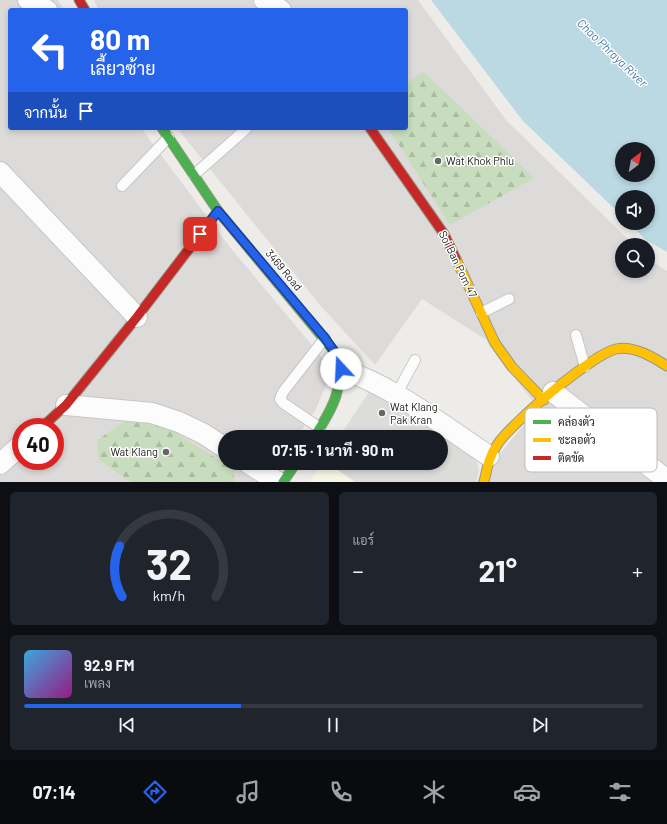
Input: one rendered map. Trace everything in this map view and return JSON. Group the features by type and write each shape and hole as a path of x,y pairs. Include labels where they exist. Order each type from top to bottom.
{"street":[{"path":"28,0 44,8"},
{"path":"264,0 278,8"},
{"name":"3469 Road","path":"163,130 218,211 325,338 334,351 341,369"},
{"name":"Soi Ban Pom 47","path":"371,130 444,234 495,343 512,367 548,396"},
{"path":"0,172 137,317"},
{"path":"52,418 66,405 137,317 218,211"},
{"path":"533,408 585,367 614,349 625,349 641,353 667,366"},
{"path":"318,430 337,392 341,369 361,376 396,395 489,456"},
{"path":"548,396 565,408"},
{"path":"66,405 152,413 204,434 218,443"},
{"path":"484,482 489,456 500,440 525,414"},
{"path":"0,464 12,453"},
{"path":"259,470 278,482"},
{"path":"282,482 291,470"},
{"path":"656,472 667,480"}],"lane":[{"path":"194,175 245,130"},
{"path":"122,186 169,138"},
{"path":"481,313 509,299"},
{"path":"576,335 585,367"},
{"path":"314,430 280,399 325,338"},
{"path":"396,395 415,360"}],"shaded area":[{"path":"0,0 58,0 63,8 8,8 8,130 142,130 229,246 321,356 327,383 316,409 302,430 218,430 218,470 274,470 266,482 0,482"},
{"path":"94,0 418,0 506,120 615,226 615,230 619,230 627,238 615,238 615,278 655,278 655,263 667,271 667,482 476,482 525,424 525,472 657,472 657,408 538,408 485,339 422,299 375,365 319,304 179,130 408,130 408,8 98,8"},
{"name":"Wat Klang Pak Kran","path":"371,389 438,430 344,430"},
{"name":"Wat Klang Pak Kran","path":"448,436 474,452 479,470 476,482 355,482 338,470 448,470"},
{"path":"318,470 338,470 355,482 310,482"}],"green space":[{"path":"423,71 534,178 450,225 389,130 408,130 408,82"},
{"path":"129,419 161,424 218,459 218,470 234,470 234,482 131,482 99,460 97,440"}],"water":[{"name":"Chao Phraya River","path":"431,0 667,0 667,252 655,245 655,238 644,238 636,230 655,230 655,190 615,190 615,209 523,121"}],"traffic: fast":[{"path":"163,130 218,211 334,351 338,363 339,385 332,406 319,430"},
{"path":"283,482 291,470"}],"traffic: slow":[{"path":"456,259 495,343 512,367 544,400"},
{"path":"533,408 590,363 616,349 622,348 636,350 667,366"},
{"path":"484,482 492,454 497,445 525,415"}],"traffic: jam":[{"path":"79,0 84,8"},
{"path":"371,130 444,234 456,259"},
{"path":"52,418 66,405 137,317 218,211"}],"place":[{"name":"Wat Khok Phlu","path":"438,161"},
{"name":"Wat Klang Pak Kran","path":"382,413"},
{"name":"Wat Klang","path":"166,452"}],"route":[{"path":"200,234 218,211 325,338 334,351 341,369"}]}
